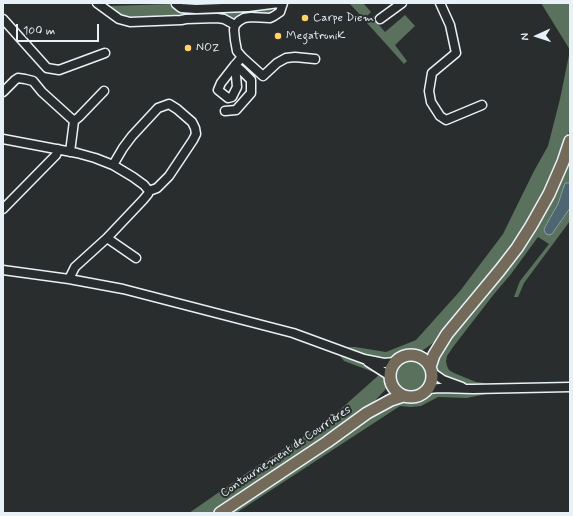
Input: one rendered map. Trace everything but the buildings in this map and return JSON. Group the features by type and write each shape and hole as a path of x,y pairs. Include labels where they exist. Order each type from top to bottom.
{"main road":[{"path":"431,370 425,360 417,356 403,356 395,362 391,369 390,380 395,391 403,396 412,398 417,397 428,389 432,382 431,370 434,356 447,334 500,270 517,248 531,226 549,194 563,162 570,141"},
{"path":"417,356 428,350 447,334"},
{"name":"Contournement de Courrières","path":"367,413 382,397 390,380"},
{"name":"Contournement de Courrières","path":"220,513 327,442 367,413 391,400 403,396"}],"street":[{"path":"97,3 119,19 130,22 221,18 235,25"},
{"path":"195,3 208,3"},
{"path":"176,4 181,8 196,9 277,3 273,12 266,17"},
{"path":"284,3 276,16 270,18 244,18 235,25 234,30 237,51 263,76 277,63 286,58 295,57 315,59"},
{"path":"380,19 402,3"},
{"path":"440,3 450,25 456,53 432,73 428,91 431,102 440,116 446,120 482,105"},
{"path":"3,19 47,68 59,70 104,53"},
{"path":"225,111 236,110 251,93 251,80 235,65 242,57"},
{"path":"3,92 18,78 25,78 33,81 42,92 74,121"},
{"path":"70,152 74,121 104,91"},
{"path":"69,279 75,267 107,238 143,200 149,191 157,188 169,176 193,140 196,134 195,128 192,122 169,104 158,108 132,136 113,165"},
{"path":"3,139 95,158 113,165 133,177 144,185 149,191"},
{"path":"3,209 56,155 58,150"},
{"path":"107,238 136,258"},
{"path":"3,270 69,279 123,289 293,333 364,359 395,362"},
{"path":"364,359 390,380"},
{"path":"431,370 443,380 464,388"},
{"path":"428,389 570,388"}],"green space":[{"path":"349,3 364,4 371,12 364,19"},
{"path":"541,3 570,3 570,50"},
{"path":"170,4 173,6 274,6 267,14 240,16 234,19 218,13 128,17 110,8 110,6"},
{"path":"405,15 415,26 395,45 407,61 404,64 367,23 374,16 385,32"},
{"path":"570,50 570,129 546,190 514,246 437,340 422,351 404,352 390,360 383,360 355,354 340,347 355,347 386,352 416,340 460,291 503,234 548,146"},
{"path":"570,153 569,183 565,183 558,204 544,230 552,234 570,208 570,221 524,283 518,297 514,297 520,281 549,244 538,237 447,356 446,361 449,370 489,386 467,386 454,383 436,372 435,367 437,355 490,289"},
{"path":"337,352 372,366 386,377 387,384 385,390 364,412 228,503 212,513 189,513 251,470 325,423 379,375 344,361"},
{"path":"408,360 414,360 424,367 427,376 426,382 420,389 414,392 408,392 398,385 395,379 395,373 402,363"},
{"path":"435,391 491,393 467,398 438,397 421,406 400,406 236,513 226,513 380,408 399,399 411,401 418,400"}],"water":[{"path":"570,181 570,208 552,234 546,234 544,230 545,227 558,204 565,183 569,183"}],"place":[{"name":"Carpe Diem","path":"305,18"},
{"name":"MegatroniK","path":"278,36"},
{"name":"NOZ","path":"188,48"}]}
